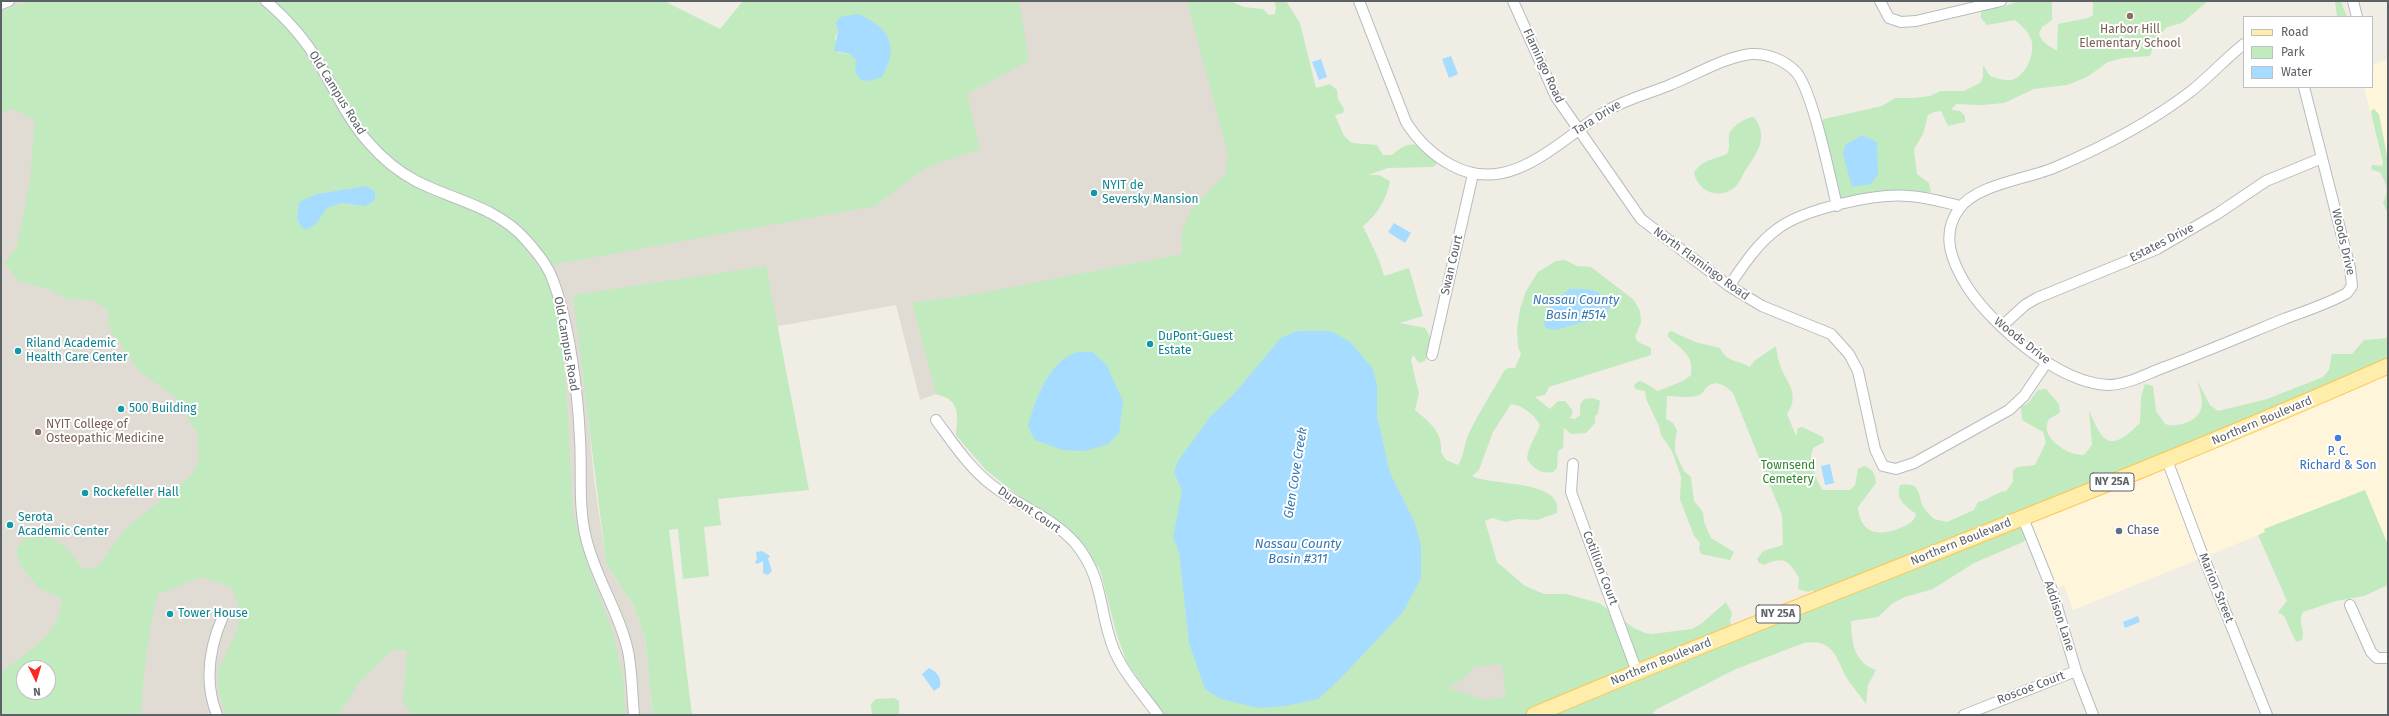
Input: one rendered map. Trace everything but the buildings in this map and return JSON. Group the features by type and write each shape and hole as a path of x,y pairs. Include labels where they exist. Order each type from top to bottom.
{"main road":[{"name":"Northern Boulevard","path":"1534,715 1637,672 2168,460 2258,423 2388,366"}],"street":[{"path":"1,4 8,1"},
{"name":"Old Campus Road","path":"266,1 299,32 318,61 351,118 379,154 415,180 480,208 504,221 535,250 552,276 561,304 573,374 580,437 581,493 585,536 593,564 619,622 628,651 634,715"},
{"name":"Tara Drive","path":"1359,1 1406,122 1415,137 1439,158 1461,170 1473,174 1499,175 1522,168 1577,130 1627,100 1750,54 1769,56 1779,60 1795,70 1807,89 1837,206"},
{"name":"Flamingo Road","path":"1513,1 1556,98 1577,130"},
{"path":"1880,1 1889,18 1901,22 1916,21 2001,1"},
{"path":"2353,1 2357,16"},
{"name":"Woods Drive","path":"2243,45 2191,91 2116,140 2054,168 1994,187 1975,195 1960,206 1952,221 1949,235 1952,257 1963,279 1977,302 2002,326 2047,362 2084,380 2100,384 2120,384 2347,293 2352,286 2350,268 2304,88"},
{"name":"North Flamingo Road","path":"1577,130 1641,219 1729,286 1762,306 1825,331 1839,342 1849,354 1858,371 1878,458 1887,468 1896,469 1914,463 2009,410 2024,396 2047,362"},
{"name":"Estates Drive","path":"2002,326 2025,305 2037,298 2157,249 2217,214 2266,181 2322,158"},
{"name":"Swan Court","path":"1432,355 1473,174"},
{"path":"1729,286 1755,251 1777,229 1791,219 1837,206 1898,195 1935,199 1960,206"},
{"name":"Dupont Court","path":"936,420 966,460 992,485 1050,522 1075,543 1094,572 1108,634 1117,656 1126,673 1158,715"},
{"name":"Marion Street","path":"2168,460 2200,548 2267,715"},
{"name":"Cotillion Court","path":"1573,464 1571,492 1637,672"},
{"name":"Addison Lane","path":"2023,518 2052,590 2076,671 2093,715"},
{"path":"2350,605 2370,652 2377,658 2388,658"},
{"path":"217,715 211,696 211,653 214,637 223,616"},
{"name":"Roscoe Court","path":"1964,715 2076,671"}],"shaded area":[{"path":"1,1 517,1 563,225 984,1 1203,1 1415,410 1508,644 1509,715 1164,715 1127,662 1117,635 1100,570 1078,538 1052,516 1019,496 986,470 956,435 958,410 950,399 936,394 920,400 896,305 583,361 594,479 606,563 634,607 645,638 653,715 1,715"},
{"path":"2388,59 2388,185 2364,88 2373,88 2373,65"},
{"path":"2388,366 2388,545 2365,490 2265,529 2266,532 2073,610 2064,585 2052,590 2023,518"}],"green space":[{"path":"30,1 256,1 279,19 295,37 346,121 362,144 379,161 412,185 478,213 502,227 519,240 546,277 558,311 566,385 573,513 586,561 611,627 623,677 626,715 413,715 403,702 407,650 393,650 360,681 339,715 226,715 219,689 218,671 237,630 239,622 238,607 231,587 202,577 158,594 146,654 141,715 1,715 1,672 16,661 16,700 56,700 56,660 17,660 31,650 50,632 60,610 61,598 40,589 21,567 16,552 23,539 48,535 67,548 83,569 97,568 124,530 191,476 199,460 198,435 176,398 140,372 109,328 108,310 94,300 66,299 51,290 18,281 5,263 17,247 30,181 35,119 12,109 1,113 1,11","holes":["367,186 375,193 352,206 341,203 327,208 317,194"]},
{"path":"273,1 664,1 720,29 743,1 1019,1 1029,61 967,94 980,150 946,160 924,169 875,206 551,265 533,238 512,220 415,175 400,165 384,151 370,136 358,119 316,48 304,31","holes":["838,31 882,77 855,72 857,60 850,54 839,53 835,38"]},
{"name":"Townsend Cemetery","path":"1187,1 1230,1 1244,7 1263,9 1269,15 1275,14 1276,7 1274,1 1286,1 1300,23 1316,88 1330,84 1337,90 1338,99 1344,109 1343,113 1335,115 1344,136 1352,143 1377,145 1383,155 1392,155 1405,146 1416,145 1426,151 1437,162 1435,166 1431,167 1388,168 1368,175 1379,175 1390,181 1389,188 1381,206 1373,217 1363,226 1379,260 1384,276 1409,268 1423,316 1400,323 1425,328 1430,337 1430,344 1425,361 1419,363 1413,355 1411,360 1419,394 1415,410 1434,428 1440,439 1441,452 1446,460 1458,465 1462,458 1467,437 1482,409 1504,371 1508,368 1515,368 1521,354 1518,347 1517,329 1520,309 1526,291 1538,272 1556,261 1565,260 1577,266 1591,267 1634,300 1640,311 1641,322 1635,337 1638,342 1651,348 1651,355 1549,387 1545,395 1535,397 1550,409 1558,401 1565,401 1573,411 1570,418 1575,419 1580,415 1580,405 1584,399 1593,398 1600,401 1598,414 1595,416 1595,423 1586,433 1571,434 1564,428 1563,448 1558,451 1557,468 1553,472 1545,472 1532,466 1527,459 1530,446 1540,425 1535,417 1528,411 1511,404 1493,432 1479,470 1472,476 1481,479 1538,489 1549,494 1556,502 1557,513 1537,520 1517,519 1506,522 1492,518 1485,521 1497,562 1525,586 1544,594 1566,594 1599,603 1634,628 1645,633 1652,634 1692,629 1701,624 1726,602 1732,613 1730,622 1734,632 1816,599 1813,590 1808,592 1798,589 1799,578 1792,567 1785,561 1781,560 1764,565 1759,563 1757,559 1763,551 1783,545 1782,515 1733,393 1725,386 1715,383 1707,387 1701,394 1695,396 1667,396 1666,419 1673,423 1677,430 1675,452 1684,471 1691,477 1694,501 1703,512 1704,522 1711,538 1734,552 1730,560 1701,554 1699,549 1700,543 1694,536 1680,499 1681,477 1672,451 1661,435 1659,426 1646,399 1645,391 1635,389 1634,385 1639,381 1658,391 1683,381 1691,375 1691,362 1686,353 1668,337 1668,333 1671,331 1695,342 1720,348 1729,358 1750,367 1754,361 1776,346 1781,369 1792,393 1793,399 1787,414 1796,436 1798,428 1802,427 1823,437 1824,442 1813,449 1811,458 1816,476 1823,490 1850,490 1855,485 1858,469 1864,466 1870,469 1874,474 1876,483 1858,507 1862,523 1872,531 1878,532 1892,531 1903,527 1910,523 1915,517 1916,514 1900,499 1900,485 1913,485 1919,492 1923,506 1928,513 1934,519 1947,522 1974,510 1978,502 2006,491 2013,482 2013,470 2017,467 2035,465 2046,442 2043,432 2022,420 2021,407 2028,403 2038,390 2046,389 2059,404 2060,412 2048,421 2048,434 2052,440 2071,453 2084,455 2092,445 2089,410 2103,437 2114,441 2121,438 2140,423 2141,397 2145,384 2153,386 2156,411 2165,424 2175,425 2191,421 2199,414 2202,405 2202,398 2197,380 2210,405 2218,411 2267,399 2323,377 2329,370 2332,354 2352,354 2364,340 2388,338 2388,366 2023,517 2027,538 2023,542 1974,563 1933,589 1905,597 1893,603 1878,617 1851,621 1853,644 1858,657 1868,666 1876,670 1868,685 1866,704 1849,681 1838,659 1830,649 1826,645 1813,642 1804,643 1736,669 1657,709 1651,715 1164,715 1127,662 1117,635 1100,570 1078,538 1052,516 1019,496 986,470 956,435 956,409 949,399 936,394 912,303 976,294 1182,254 1182,231 1191,210 1226,173 1228,154","holes":["1331,331 1377,386 1377,416 1390,473 1415,523 1421,578 1402,612 1338,681 1189,643 1179,552 1173,537 1183,491 1176,480 1210,417 1234,394 1254,370 1317,332","1061,360 1120,419 1119,433 1108,444 1086,451 1028,427 1042,386","1502,664 1506,697 1484,700 1448,688 1465,677 1474,667"]},
{"path":"2018,1 2050,1 2052,3 2052,20 2042,27 2039,33 2040,37 2046,44 2057,51 2058,24 2088,18 2093,15 2093,1 2208,1 2182,23 2167,27 2155,41 2150,56 2123,58 2108,62 2087,77 2067,85 2034,89 2004,103 1982,105 1956,104 1951,110 1960,111 1965,116 1965,122 1948,126 1941,111 1928,115 1923,134 1914,149 1917,174 1929,183 1931,192 1837,206 1816,124 1824,119 1882,106 1895,98 1930,96 1941,91 1964,91 1980,83 1983,77 1983,65 1990,76 2006,80 2016,78 2025,69 2031,57 2032,44 2030,36 2015,20 1987,25 1981,18 1981,12 1986,9 2003,7"},
{"path":"2335,1 2341,1 2347,16 2337,16"},
{"path":"2374,109 2379,114 2388,161 2388,214 2383,203 2387,191 2386,184 2380,172 2372,170 2371,167 2373,165 2382,166 2383,163 2372,118 2371,111"},
{"path":"1754,117 1761,132 1760,146 1738,184 1729,191 1723,193 1717,194 1705,190 1700,185 1694,173 1697,168 1709,160 1727,154 1729,149 1730,132 1739,123"},
{"path":"766,266 809,490 718,499 721,525 704,527 709,576 683,579 678,529 669,530 692,715 653,715 645,638 634,607 606,563 573,295"},
{"path":"2365,490 2388,545 2388,585 2364,596 2336,601 2303,612 2301,619 2303,637 2302,640 2296,642 2284,616 2278,612 2287,601 2258,535 2265,532 2264,529"},
{"path":"894,698 899,701 899,715 872,715 871,704 876,699"}],"water":[{"path":"858,14 869,19 884,32 890,47 890,56 882,77 868,81 861,80 855,72 856,60 850,54 834,51 838,31 836,23 840,17"},
{"path":"1451,56 1458,74 1449,78 1442,59"},
{"path":"1321,59 1327,77 1319,80 1312,62"},
{"path":"1862,135 1877,142 1878,175 1871,184 1852,187 1843,154 1845,145"},
{"path":"367,186 375,192 375,200 365,206 341,203 327,208 315,225 304,230 297,219 299,202 317,194"},
{"path":"1394,223 1411,233 1405,243 1388,232"},
{"name":"Nassau County Basin #514","path":"1569,289 1582,289 1598,293 1610,306 1606,316 1555,330 1546,328 1544,322 1549,308"},
{"name":"Nassau County Basin #311","path":"1297,331 1331,331 1350,342 1373,369 1377,386 1377,416 1390,473 1415,523 1421,547 1421,578 1403,612 1338,681 1318,699 1285,706 1259,708 1221,699 1205,689 1189,643 1179,552 1173,537 1182,491 1174,472 1178,461 1210,417 1234,394 1281,338"},
{"path":"1078,352 1092,352 1106,364 1123,401 1119,433 1108,444 1086,451 1063,450 1035,440 1028,427 1034,405 1051,372 1068,356"},
{"path":"1830,464 1834,483 1825,485 1821,466"},
{"path":"762,551 770,556 768,559 772,571 768,575 763,573 763,561 757,564 755,562 757,559 756,552"},
{"path":"2138,616 2140,622 2125,628 2123,622"},
{"path":"929,668 936,673 940,680 940,687 934,691 922,674"}],"place":[{"name":"Harbor Hill Elementary School","path":"2130,16"},
{"name":"NYIT de Seversky Mansion","path":"1094,193"},
{"name":"DuPont-Guest Estate","path":"1150,344"},
{"name":"Riland Academic Health Care Center","path":"18,351"},
{"name":"500 Building","path":"121,409"},
{"name":"NYIT College of Osteopathic Medicine","path":"38,432"},
{"name":"P. C. Richard & Son","path":"2338,438"},
{"name":"Rockefeller Hall","path":"85,493"},
{"name":"Serota Academic Center","path":"10,525"},
{"name":"Chase","path":"2119,531"},
{"name":"Tower House","path":"170,614"}],"water label":[{"name":"Glen Cove Creek","path":"1296,473"}]}
